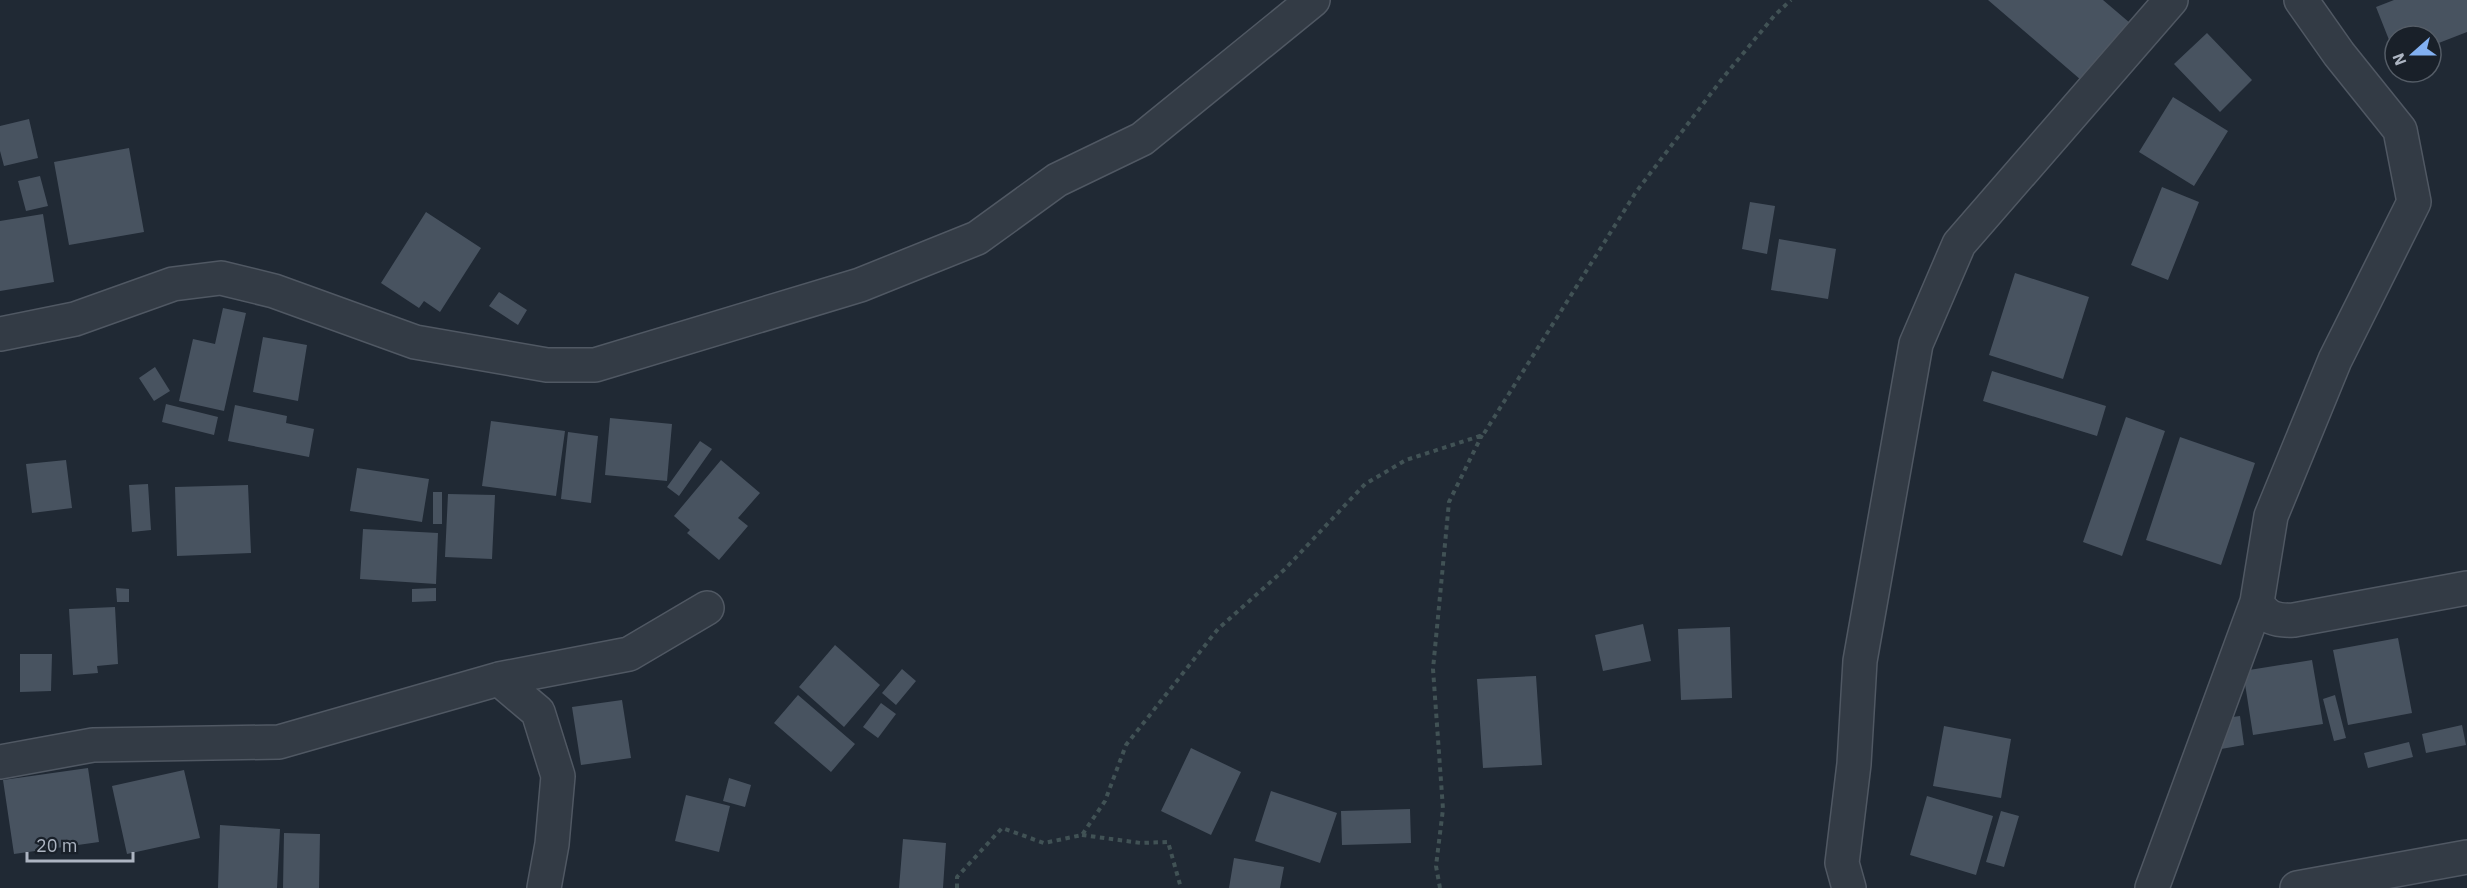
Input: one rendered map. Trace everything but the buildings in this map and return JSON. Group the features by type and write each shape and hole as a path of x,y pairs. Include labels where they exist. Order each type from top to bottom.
{"street":[{"path":"0,334 75,319 173,284 221,278 274,291 415,342 547,365 595,365 860,285 977,237 1057,180 1142,140 1313,0"},
{"path":"1849,888 1842,862 1854,764 1860,661 1916,344 1959,244 2171,0"},
{"path":"2152,888 2257,602 2271,516 2335,360 2414,202 2400,130 2339,54 2301,0"},
{"path":"2257,602 2262,612 2277,621 2294,620 2467,588"},
{"path":"0,762 93,745 279,742 499,680 629,654 707,608"},
{"path":"499,680 538,712 558,776 552,844 544,888"},
{"path":"2297,888 2467,857"}],"path":[{"path":"1440,888 1436,866 1443,809 1433,669 1449,502 1483,435 1636,192 1722,79 1774,16 1791,0"},
{"path":"1082,835 1105,801 1126,746 1218,629 1285,569 1365,484 1406,460 1483,435"},
{"path":"957,888 957,877 1002,828 1044,843 1082,835 1141,843 1168,842 1181,888"}]}
